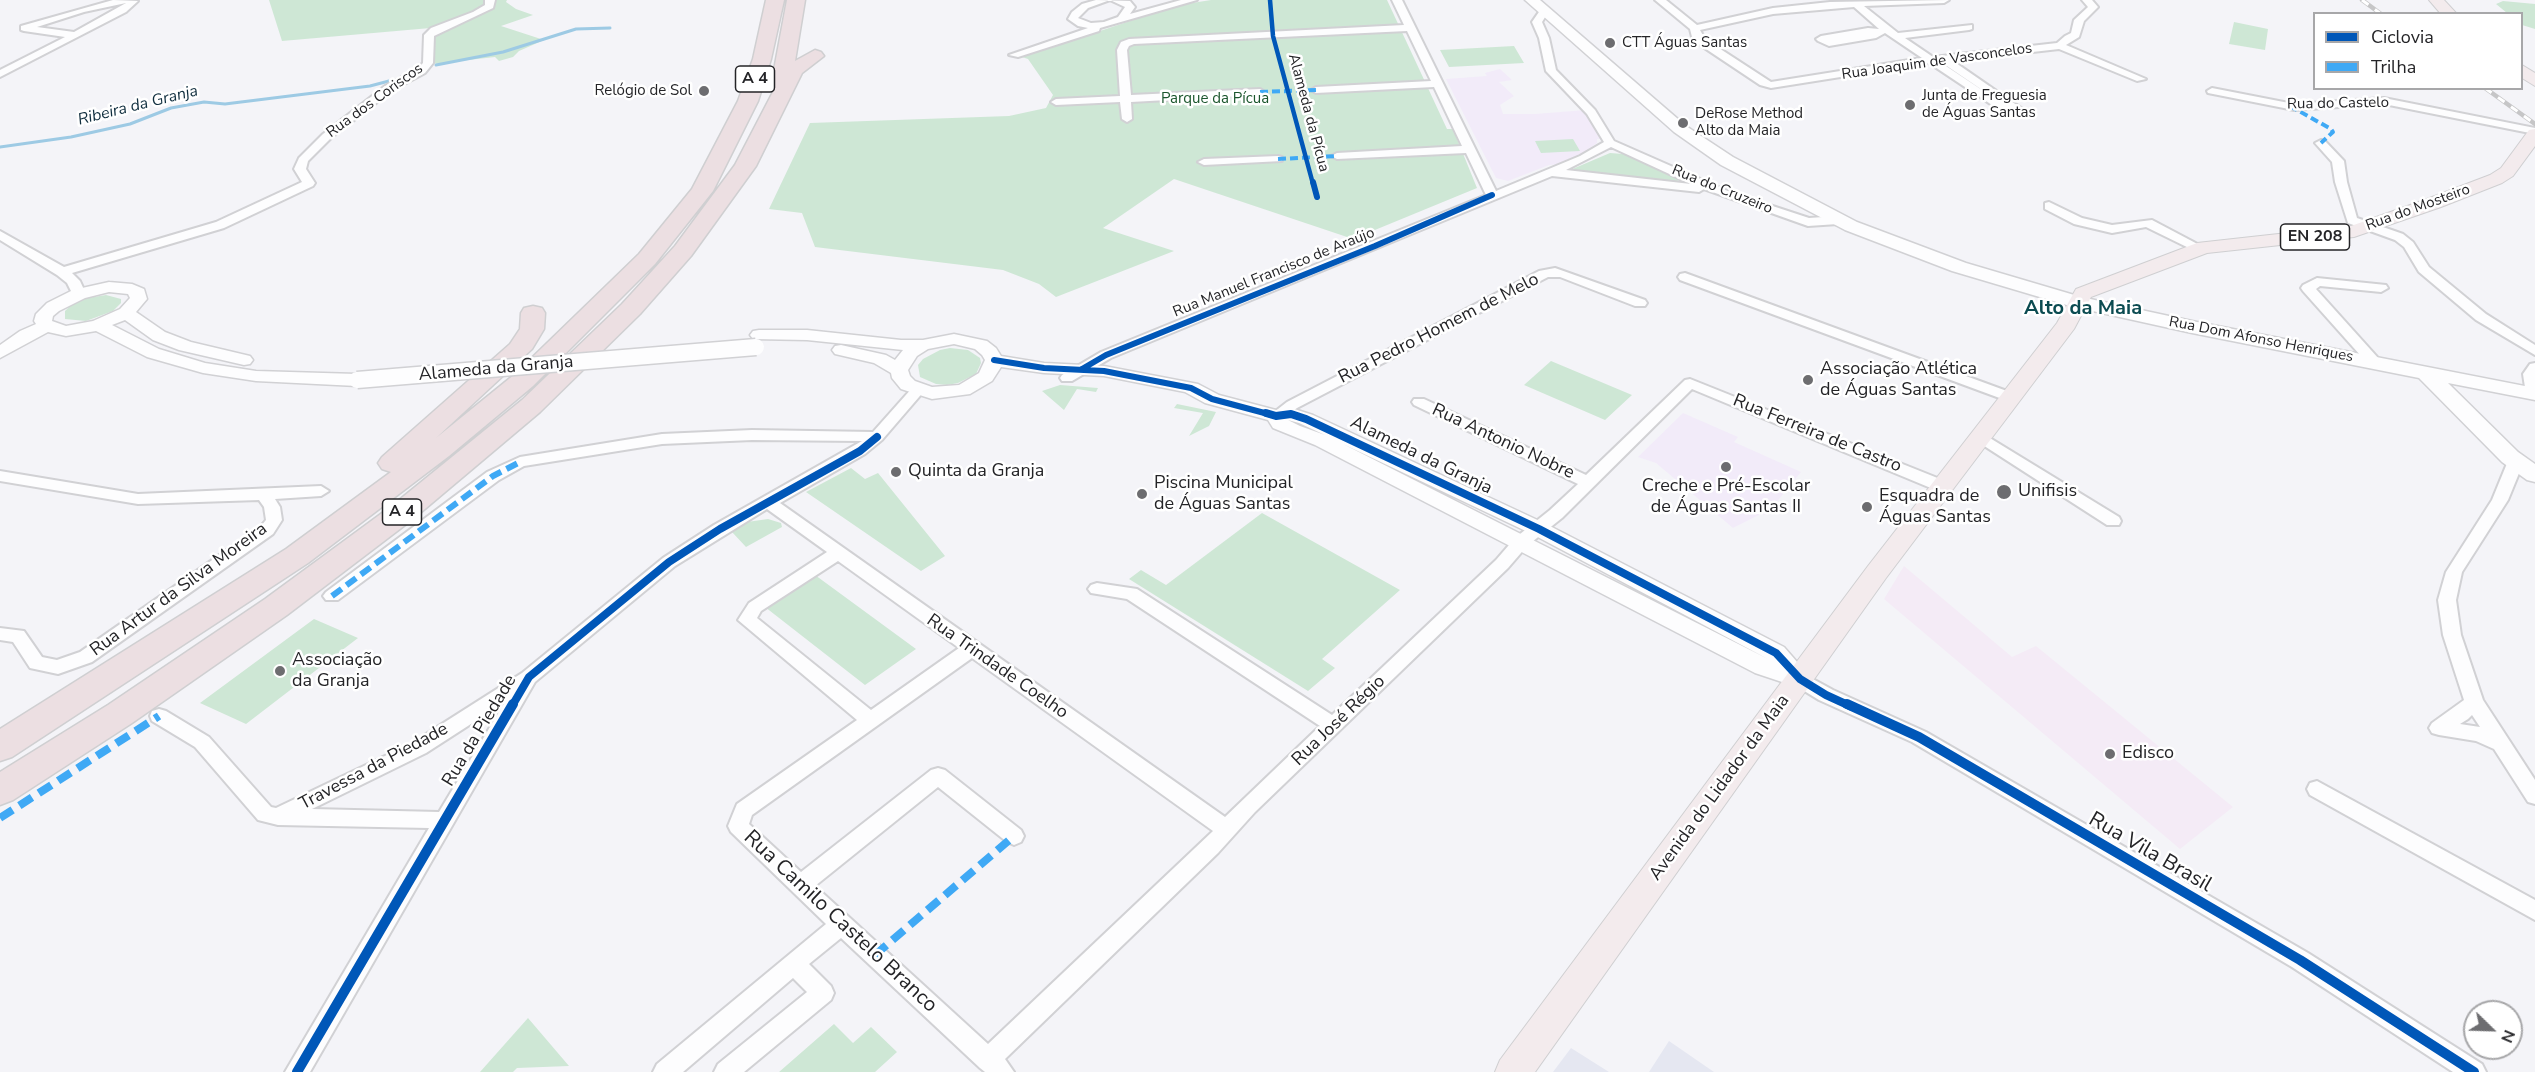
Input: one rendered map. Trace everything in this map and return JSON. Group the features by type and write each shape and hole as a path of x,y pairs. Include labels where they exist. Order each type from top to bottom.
{"highway":[{"name":"A 4","path":"0,747 297,556 439,450 524,380 647,259 702,191 748,101 762,59 776,0"},
{"name":"A 4","path":"0,789 120,714 276,607 403,512 531,406 631,309 683,250 745,166 757,146 779,97 796,0"},
{"path":"779,97 794,70 815,56"},
{"path":"628,250 666,217 721,154"},
{"path":"297,556 329,514 428,432 519,349 532,329 533,313"}],"main road":[{"path":"2436,0 2448,12"},
{"name":"Rua Dom Afonso Henriques","path":"1538,5 1680,129 1727,161 1838,220 1959,267 2077,302 2534,394"},
{"path":"2523,71 2535,81"},
{"name":"Rua do Mosteiro","path":"2077,302 2083,293 2199,248 2333,235 2368,226 2496,179 2507,172 2535,133"},
{"name":"Avenida do Lidador da Maia","path":"1513,1072 1877,572 2067,325 2075,312 2077,302"},
{"path":"2425,372 2441,391 2516,461 2535,474"}],"street":[{"path":"75,35 19,26 125,0"},
{"path":"0,74 123,10 135,0"},
{"name":"Rua dos Coriscos","path":"62,272 220,225 309,183 300,168 303,160 327,136 389,88 421,71 428,63 429,35 434,30 476,14 490,6 490,0"},
{"path":"1046,45 1074,15 1092,2 1106,0"},
{"path":"1117,0 1130,7 1121,19"},
{"path":"1014,55 1121,19 1192,0"},
{"path":"1397,0 1492,195"},
{"name":"Rua Joaquim de Vasconcelos","path":"1660,0 1695,28 1696,37 1764,83 1777,85 1942,58 2060,46"},
{"path":"1695,28 1773,11 1863,2 1944,0"},
{"path":"2090,1 2093,7 2079,20 2076,35 2068,38 2060,46 2141,79"},
{"path":"1863,2 1891,33 2004,110 2016,108 1942,58"},
{"path":"1538,5 1537,22 1544,38 1551,71 1563,86 1577,96 1591,112 1610,143"},
{"path":"1074,15 1073,19 1081,24 1106,25"},
{"path":"1872,33 1969,27"},
{"path":"1127,119 1123,46 1133,41 1410,28"},
{"path":"1316,90 1438,84"},
{"name":"Rua do Castelo","path":"2212,91 2294,107 2384,101 2535,133"},
{"path":"1056,102 1260,92"},
{"name":"Rua Manuel Francisco de Araújo","path":"1075,373 1106,355 1366,250 1551,172 1610,143"},
{"name":"Rua do Cruzeiro","path":"1610,143 1726,195 1808,222 1838,220"},
{"path":"2322,143 2338,161 2350,217 2399,237 2409,245 2424,269 2481,317 2535,351"},
{"path":"1336,156 1470,149"},
{"path":"1204,162 1278,159"},
{"path":"1551,172 1698,188 1726,195"},
{"path":"2049,206 2078,221 2112,229 2148,223 2199,248"},
{"path":"0,235 62,272 74,281 79,294"},
{"name":"Rua Pedro Homem de Melo","path":"1276,416 1292,405 1544,274 1564,274 1640,303"},
{"path":"1685,277 2010,397"},
{"path":"2374,362 2308,288 2317,282 2381,288"},
{"path":"0,352 26,335 46,326 66,331 98,326 126,313 139,298 138,293 132,289 109,287 79,294 59,303 45,314 43,321 46,326"},
{"name":"Alameda da Granja","path":"126,313 159,336 223,357 361,374"},
{"name":"Alameda da Granja","path":"98,326 153,353 203,368 256,376 361,374 807,335 901,345 923,345 938,341 969,341 981,345 990,352 990,368"},
{"name":"Alameda da Granja","path":"758,341 856,352 880,358 899,370 901,378 918,390 948,393 963,390 990,368 1075,373 1190,401 1212,399 1276,416 1291,414 1329,428 1539,529 1776,653 1800,678"},
{"path":"899,370 911,352 923,345"},
{"path":"2534,394 2530,374 2535,368"},
{"name":"Rua José Régio","path":"995,1066 1228,830 1248,806 1502,564 1521,542 1539,529 1690,383"},
{"name":"Rua Ferreira de Castro","path":"1690,383 1944,486"},
{"name":"Rua da Piedade","path":"297,1072 529,677 669,562 720,529 860,451 877,437 918,390"},
{"name":"Rua Antonio Nobre","path":"1419,402 1587,482"},
{"name":"Alameda da Granja","path":"1276,416 1280,424 1322,441 1763,667 1800,678"},
{"path":"332,596 493,476 520,462 662,439 752,435 877,437"},
{"path":"1980,437 2114,521"},
{"path":"2516,461 2500,500 2454,572 2447,600 2448,618 2474,702 2535,796"},
{"path":"0,476 138,499 179,500 321,491"},
{"name":"Rua Artur da Silva Moreira","path":"0,634 18,636 36,663 58,668 86,657 267,530 274,520 272,507 264,495"},
{"name":"Rua Trindade Coelho","path":"768,502 971,649 1228,830"},
{"path":"838,553 755,607 747,620 871,720"},
{"path":"1097,589 1131,593 1334,726"},
{"name":"Rua Camilo Castelo Branco","path":"971,649 744,810 738,826 995,1066"},
{"name":"Travessa da Piedade","path":"278,817 419,748 529,677"},
{"name":"Rua Vila Brasil","path":"1800,678 1826,695 1929,743 2300,960 2474,1072"},
{"path":"2474,702 2461,714 2439,728 2478,734 2500,744"},
{"name":"Travessa da Piedade","path":"159,716 202,742 265,814 278,817 444,820"},
{"path":"800,885 938,776 1014,836"},
{"path":"2318,789 2535,911"},
{"path":"665,1072 841,924"},
{"path":"726,1072 823,993 794,964"}],"shaded area":[{"path":"1500,69 1512,80 1499,82 1514,96 1500,105 1503,114 1586,110 1600,139 1597,139 1597,143 1579,156 1562,164 1549,165 1508,181 1496,178 1446,79 1487,76 1485,73"},
{"name":"Creche e Pré-Escolar de Águas Santas II","path":"1683,413 1738,437 1734,442 1801,472 1766,515 1761,514 1733,528 1656,463 1638,457"},
{"path":"1904,566 2012,657 2036,646 2233,807 2180,849 1884,599"},
{"path":"1669,1041 1714,1072 1649,1072"},
{"path":"1571,1048 1609,1072 1553,1072"}],"green space":[{"path":"269,0 507,0 506,2 516,9 533,15 501,26 544,40 519,51 513,57 499,61 495,57 432,64 434,33 442,27 282,41"},
{"name":"Parque da Pícua","path":"1211,0 1387,0 1447,129 1453,129 1477,188 1353,239 1174,179 1103,228 1174,251 1056,297 1039,284 1003,270 815,247 802,213 769,209 810,123 1009,116 1046,108 1053,95 1028,59 1022,57 1142,17 1186,4"},
{"path":"2503,1 2535,4 2535,29 2523,25 2523,12 2506,12 2496,4"},
{"path":"2234,22 2268,29 2265,50 2229,44"},
{"path":"1514,46 1524,63 1449,67 1440,50"},
{"path":"1573,139 1580,151 1541,153 1535,141"},
{"path":"1610,153 1623,154 1684,178 1675,182 1570,170"},
{"path":"106,295 121,299 121,303 113,311 86,321 65,319 65,311 70,306 87,298"},
{"path":"950,348 968,350 980,358 981,363 976,374 958,383 947,385 936,384 920,377 918,365 923,359 940,350"},
{"path":"1551,361 1632,395 1605,420 1524,385"},
{"path":"1060,385 1098,388 1096,392 1077,389 1064,410 1042,391"},
{"path":"1177,404 1216,412 1209,426 1189,436 1203,413 1174,408"},
{"path":"851,468 865,479 878,473 945,556 921,571 806,492"},
{"path":"1262,513 1400,590 1322,659 1335,668 1308,691 1129,579 1141,570 1166,585"},
{"path":"768,519 781,523 782,527 746,547 732,532 747,522"},
{"path":"815,575 916,649 865,685 765,607"},
{"name":"Associação da Granja","path":"314,619 358,638 246,724 200,703"},
{"path":"528,1018 569,1066 517,1068 513,1072 480,1072"},
{"path":"834,1024 853,1043 871,1027 897,1052 875,1072 779,1072"}],"waterway":[{"name":"Ribeira da Granja","path":"436,65 503,52 576,29 610,28"},
{"name":"Ribeira da Granja","path":"0,147 71,137 130,124 171,108 204,102 225,104 370,86 389,81"}],"railway":[{"path":"2362,0 2378,12"},
{"path":"2488,90 2535,124"}],"marked path":[{"path":"1260,92 1316,90"},
{"path":"2290,106 2331,129 2333,132 2321,143"},
{"path":"1278,159 1337,156"},
{"path":"332,596 493,476 520,462"},
{"path":"0,818 159,716"},
{"path":"875,955 1014,836"}],"cycle path":[{"name":"Alameda da Pícua","path":"1270,0 1273,36 1317,197"},
{"path":"1082,369 1106,355 1375,246 1492,195"},
{"path":"994,360 1044,368 1104,371 1191,388 1212,399 1276,416 1291,414 1539,529 1776,653 1800,679 1826,695 1919,737 2300,960 2474,1072"},
{"path":"297,1072 529,677 669,562 720,529 860,451 877,437"}],"place":[{"name":"CTT Águas Santas","path":"1610,43"},
{"name":"Relógio de Sol","path":"704,91"},
{"name":"Junta de Freguesia de Águas Santas","path":"1910,105"},
{"name":"DeRose Method Alto da Maia","path":"1683,123"},
{"name":"Associação Atlética de Águas Santas","path":"1808,380"},
{"name":"Creche e Pré-Escolar de Águas Santas II","path":"1726,467"},
{"name":"Quinta da Granja","path":"896,472"},
{"name":"Unifisis","path":"2004,492"},
{"name":"Piscina Municipal de Águas Santas","path":"1142,494"},
{"name":"Esquadra de Águas Santas","path":"1867,507"},
{"name":"Associação da Granja","path":"280,671"},
{"name":"Edisco","path":"2110,754"}],"district":[{"name":"Alto da Maia","path":"2083,309"}]}
